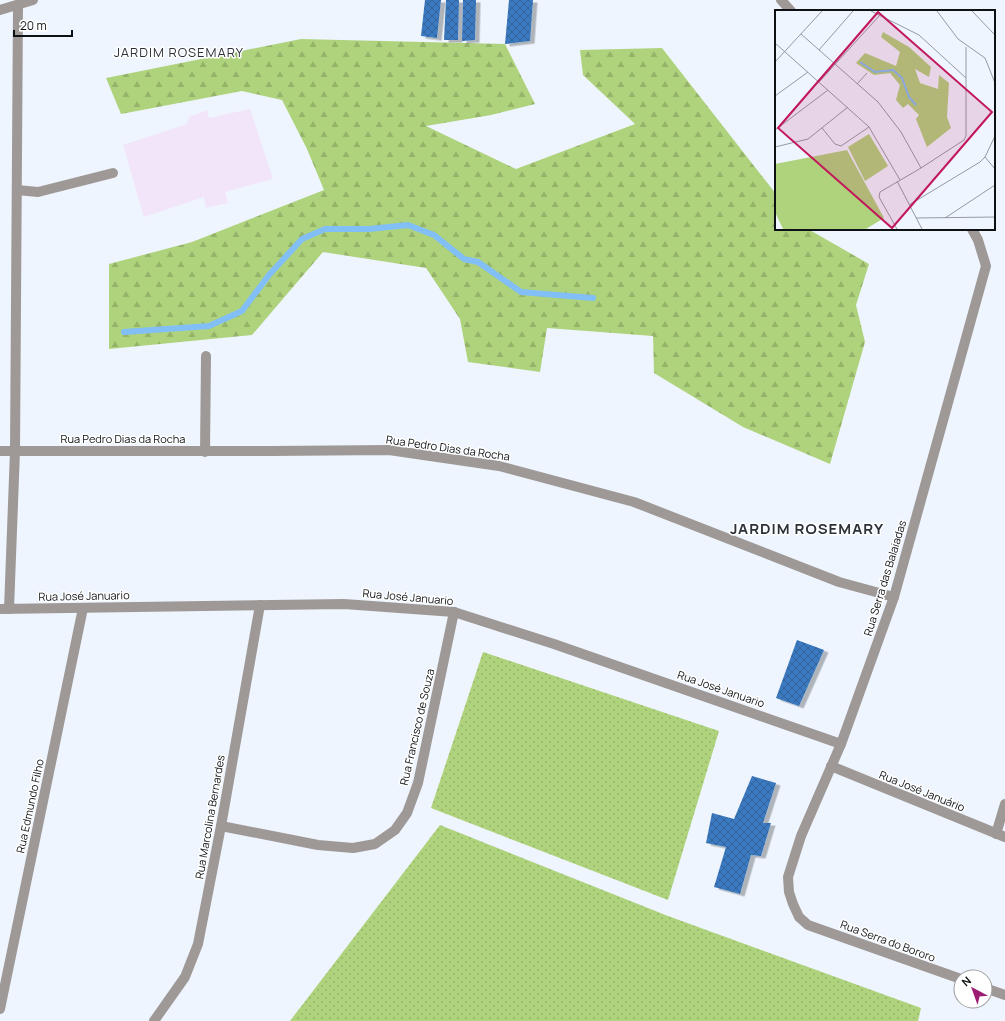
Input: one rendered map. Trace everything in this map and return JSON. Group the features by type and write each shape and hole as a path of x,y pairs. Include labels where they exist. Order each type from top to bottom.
{"street":[{"path":"0,10 33,0"},
{"path":"781,0 790,10"},
{"path":"5,609 15,452 18,4"},
{"path":"17,190 38,192 113,173"},
{"name":"Rua Serra das Balaiadas","path":"808,925 799,917 793,904 789,892 788,878 801,836 841,744 894,597 986,266 978,240 973,230"},
{"path":"205,452 206,356"},
{"name":"Rua Pedro Dias da Rocha","path":"0,451 205,452 389,450 499,466 634,502 840,582 894,597"},
{"name":"Rua José Januario","path":"5,609 344,604 454,612 554,644 841,744"},
{"name":"Rua Marcolina Bernardes","path":"154,1021 185,977 198,944 221,826 260,605"},
{"name":"Rua Edmundo Filho","path":"0,1009 83,608"},
{"name":"Rua Francisco de Souza","path":"221,826 318,845 353,848 375,844 396,830 407,813 418,783 454,612"},
{"name":"Rua José Januário","path":"831,766 1000,836"},
{"path":"1000,836 1005,804"},
{"name":"Rua Serra do Bororo","path":"808,925 953,976"},
{"path":"993,991 1005,995"}],"shaded area":[{"path":"250,109 273,179 225,192 228,203 206,208 204,197 144,217 123,145 187,124 189,117 207,110 209,118"}],"green space":[{"path":"301,39 505,44 535,104 491,115 426,126 516,169 635,124 583,75 580,50 662,48 775,193 775,230 810,230 869,264 856,305 865,342 830,464 743,427 654,373 653,336 547,328 540,372 468,362 460,319 426,268 323,252 252,335 109,349 109,264 192,242 324,190 307,149 282,100 242,91 121,114 106,78"},
{"path":"483,652 719,731 668,900 431,808"},
{"path":"440,825 668,916 921,1008 918,1021 290,1021"}],"building":[{"path":"425,0 441,0 437,38 421,36"},
{"path":"446,0 459,0 458,40 444,40"},
{"path":"463,0 476,0 475,40 462,41"},
{"path":"509,0 533,0 530,41 505,44"},
{"path":"797,640 824,650 799,706 776,698"},
{"path":"752,776 776,783 763,823 771,823 761,856 751,855 740,894 714,887 726,847 706,843 712,813 734,819"}],"waterway":[{"path":"124,332 209,326 242,311 269,275 302,239 325,229 369,229 408,225 434,235 464,259 478,262 521,292 593,298"}],"district":[{"name":"JARDIM ROSEMARY","path":"179,52"},
{"name":"JARDIM ROSEMARY","path":"807,529"}]}
